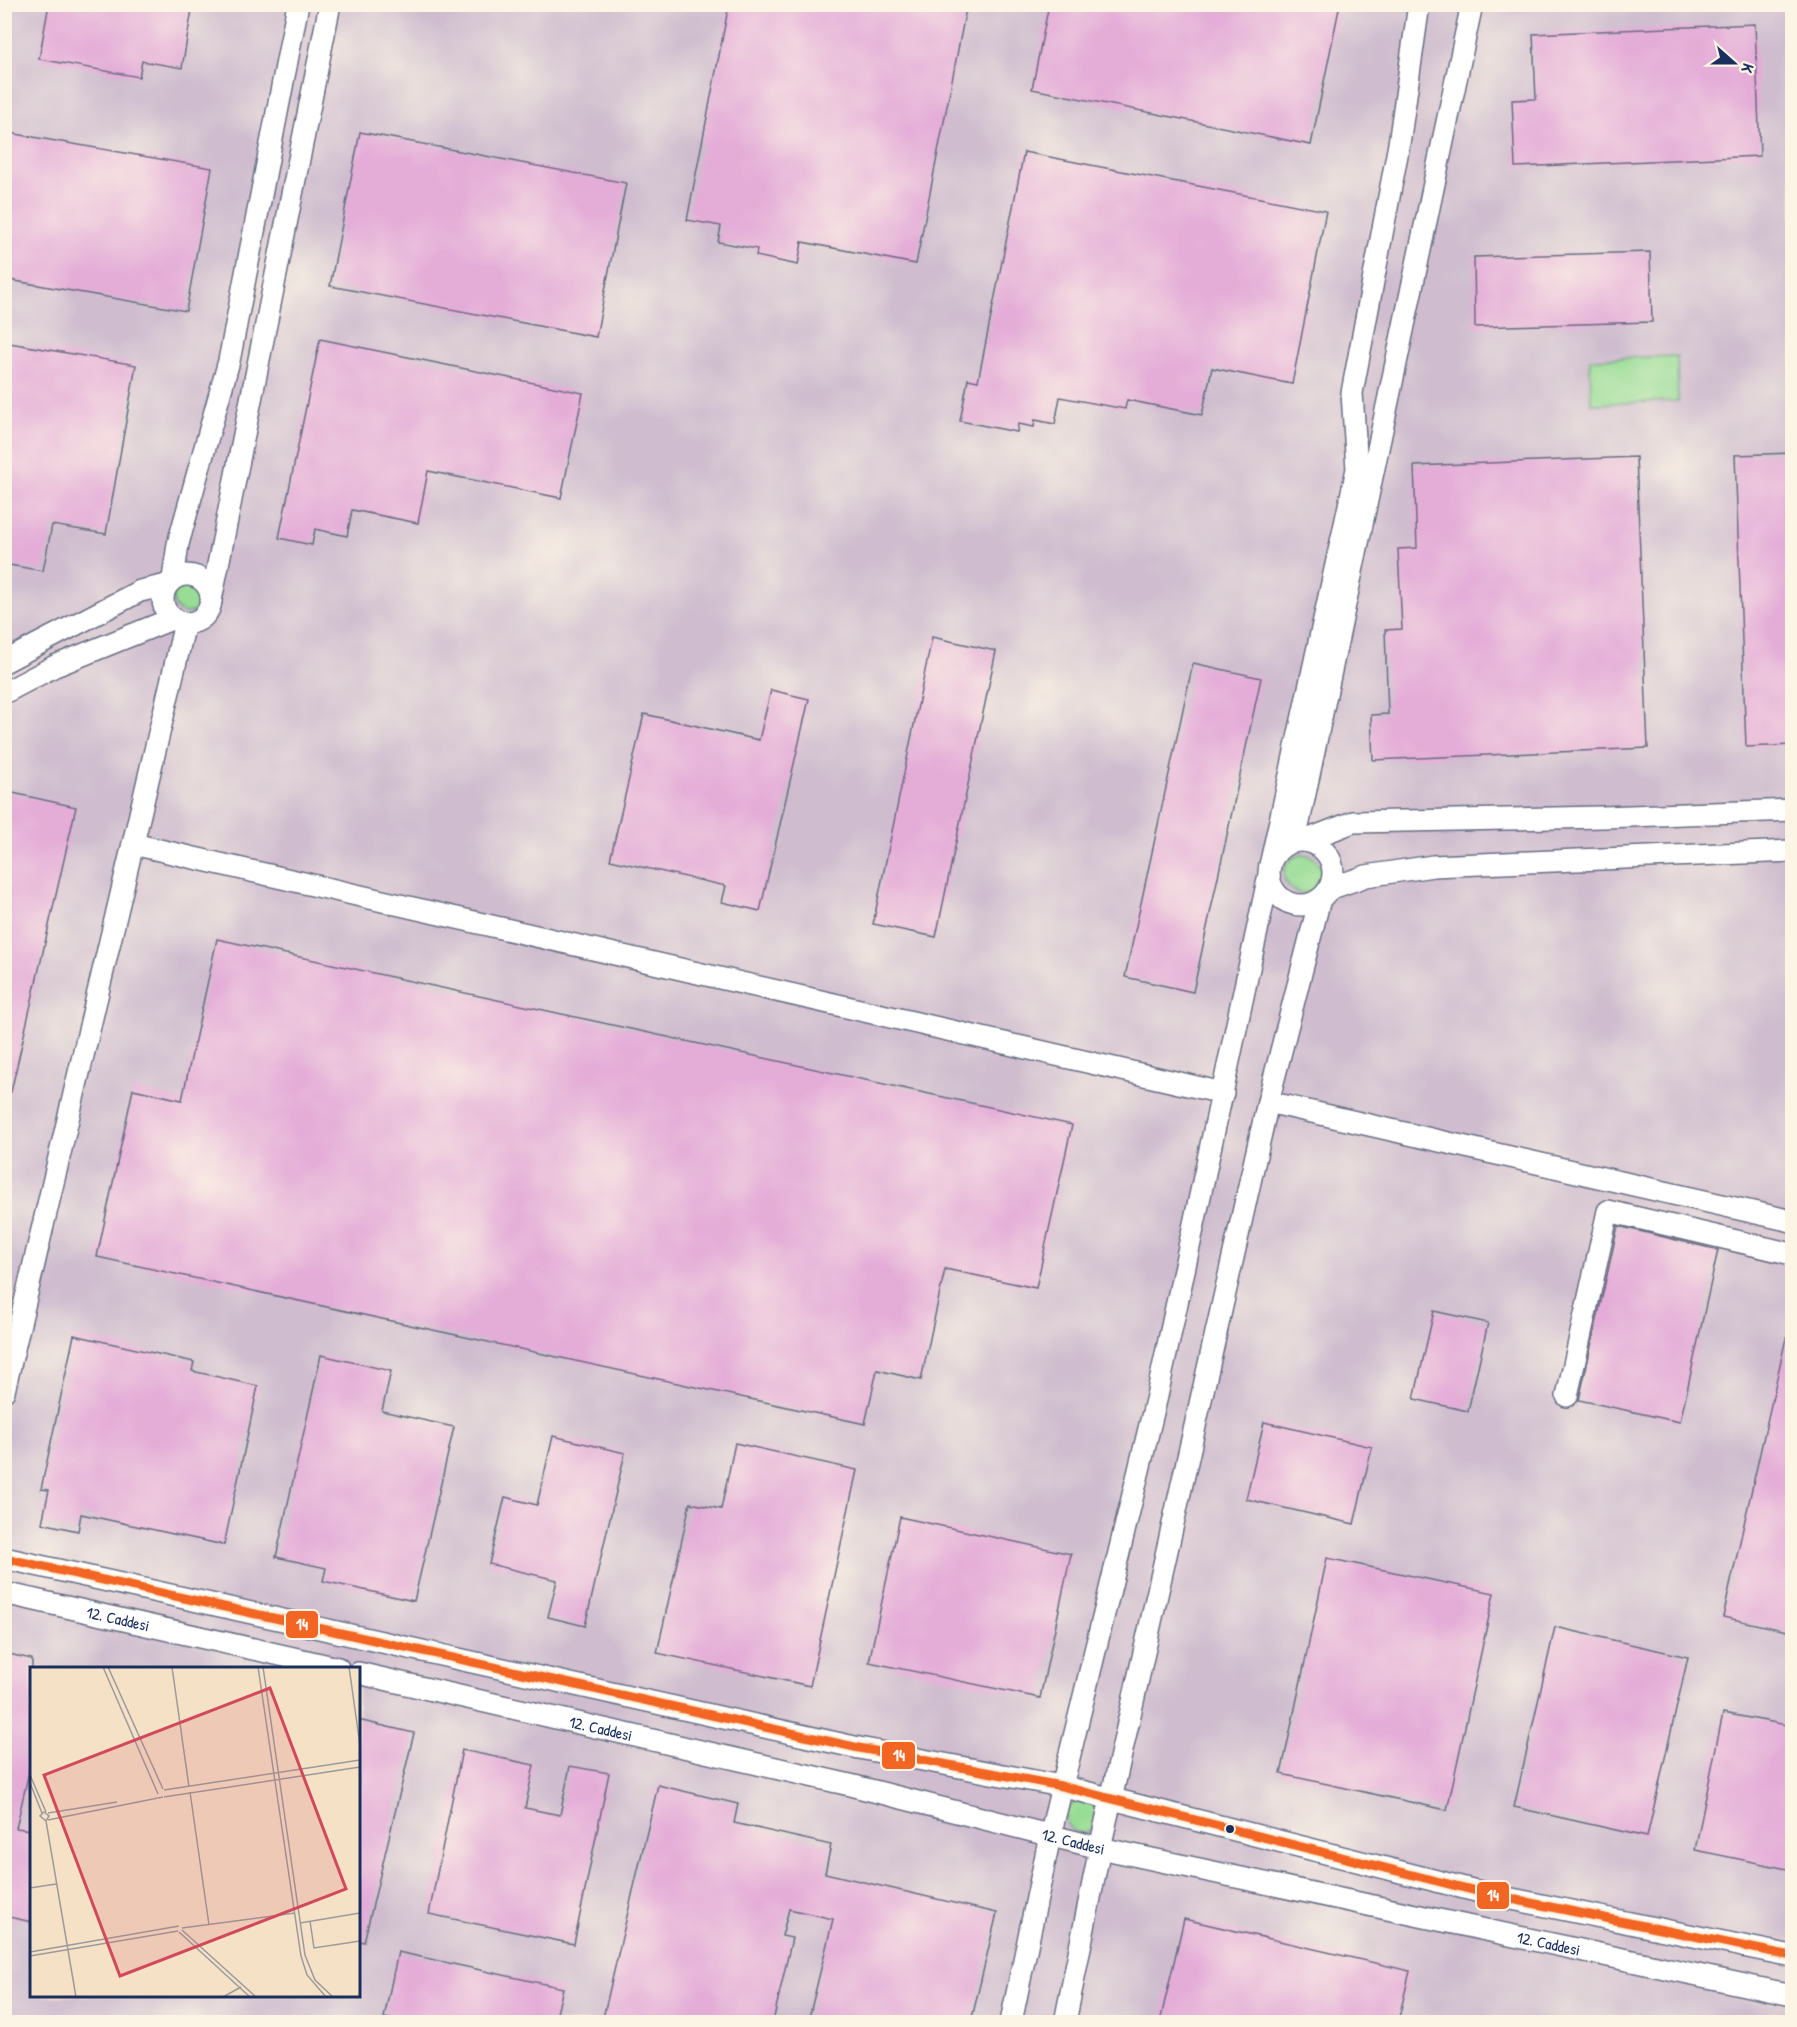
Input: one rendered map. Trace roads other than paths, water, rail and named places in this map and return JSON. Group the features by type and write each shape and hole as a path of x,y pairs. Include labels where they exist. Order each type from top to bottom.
{"street":[{"path":"180,620 166,609 164,593 170,582 178,544 229,361 298,4"},
{"path":"4,693 55,666 180,620 194,622 201,618 210,604 330,4"},
{"path":"1011,2022 1061,1786 1157,1396 1357,469 1352,393 1399,144 1419,4"},
{"path":"1299,841 1472,4"},
{"path":"4,662 140,591 170,582 181,575 197,577 209,588 210,604"},
{"path":"4,1391 133,844 180,620"},
{"path":"1792,810 1604,817 1353,822 1288,843 1279,850 1270,870 1275,892 1289,903 1308,904 1324,894 1366,876 1433,866 1792,851"},
{"path":"1065,2022 1100,1848 1268,1102 1324,894 1333,871 1327,854 1321,848 1299,841"},
{"path":"133,844 1223,1093"},
{"path":"1268,1102 1792,1221"},
{"path":"1641,1219 1647,1188"},
{"path":"1567,1396 1608,1211 1792,1254"},
{"path":"4,1558 859,1748 1061,1786 1492,1895 1792,1956"},
{"name":"12. Caddesi","path":"4,1593 334,1667"},
{"name":"12. Caddesi","path":"360,1673 849,1785 1100,1848 1792,1995"}]}
